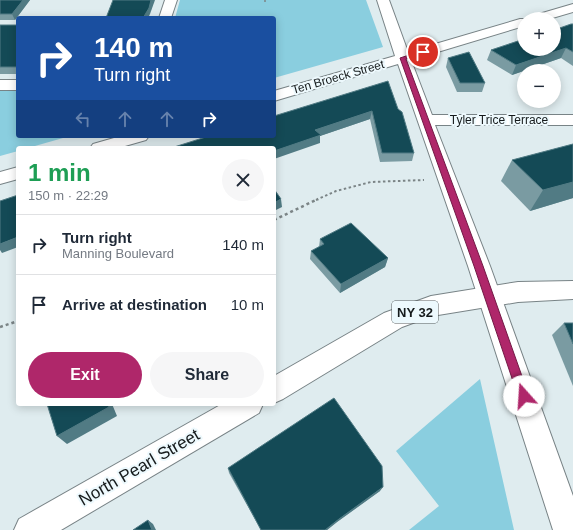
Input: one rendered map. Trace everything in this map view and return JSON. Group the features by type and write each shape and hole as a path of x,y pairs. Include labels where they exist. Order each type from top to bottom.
{"street":[{"path":"166,16 171,0"},
{"path":"383,0 402,58 489,296 569,530"},
{"path":"560,12 573,8"},
{"name":"Ten Broeck Street","path":"276,95 517,24"},
{"path":"0,85 16,85"},
{"name":"Tyler Trice Terrace","path":"425,120 573,120"},
{"path":"107,146 133,138"},
{"path":"0,178 16,173"},
{"name":"NY 32","path":"276,389 393,320 431,306 518,292 573,290"},
{"name":"North Pearl Street","path":"30,530 246,406"}],"path":[{"path":"276,219 336,191 371,182 447,179"},
{"path":"0,327 16,322"}],"shaded area":[{"path":"180,0 366,0 383,47 276,77 276,16 176,16"},
{"path":"0,91 16,91 16,138 63,138 35,146 16,146 16,152 0,156"},
{"path":"480,379 514,530 409,530 439,506 396,451"}],"building":[{"path":"0,0 23,0 12,14 0,14"},
{"path":"113,0 151,0 149,8 144,16 107,16"},
{"path":"573,24 573,52 566,48 561,50 561,28"},
{"path":"0,25 16,25 16,67 0,67"},
{"path":"517,41 517,56 542,56 516,65 491,50"},
{"path":"469,52 485,83 460,83 448,58"},
{"path":"388,81 398,109 402,112 414,153 382,153 372,111 315,130 321,135 276,150 276,146 177,146 203,138 276,138 276,115"},
{"path":"573,144 573,182 543,190 512,160"},
{"path":"276,192 281,199 276,202"},
{"path":"16,196 16,238 0,244 0,201"},
{"path":"351,223 388,258 341,284 311,251 324,244 320,239"},
{"path":"564,323 573,323 573,344"},
{"path":"334,398 382,466 383,487 325,530 261,530 228,468"},
{"path":"48,406 109,406 109,407 57,436"},
{"path":"148,520 152,530 133,530"}],"route":[{"path":"423,52 402,58 479,266 524,396"}]}
